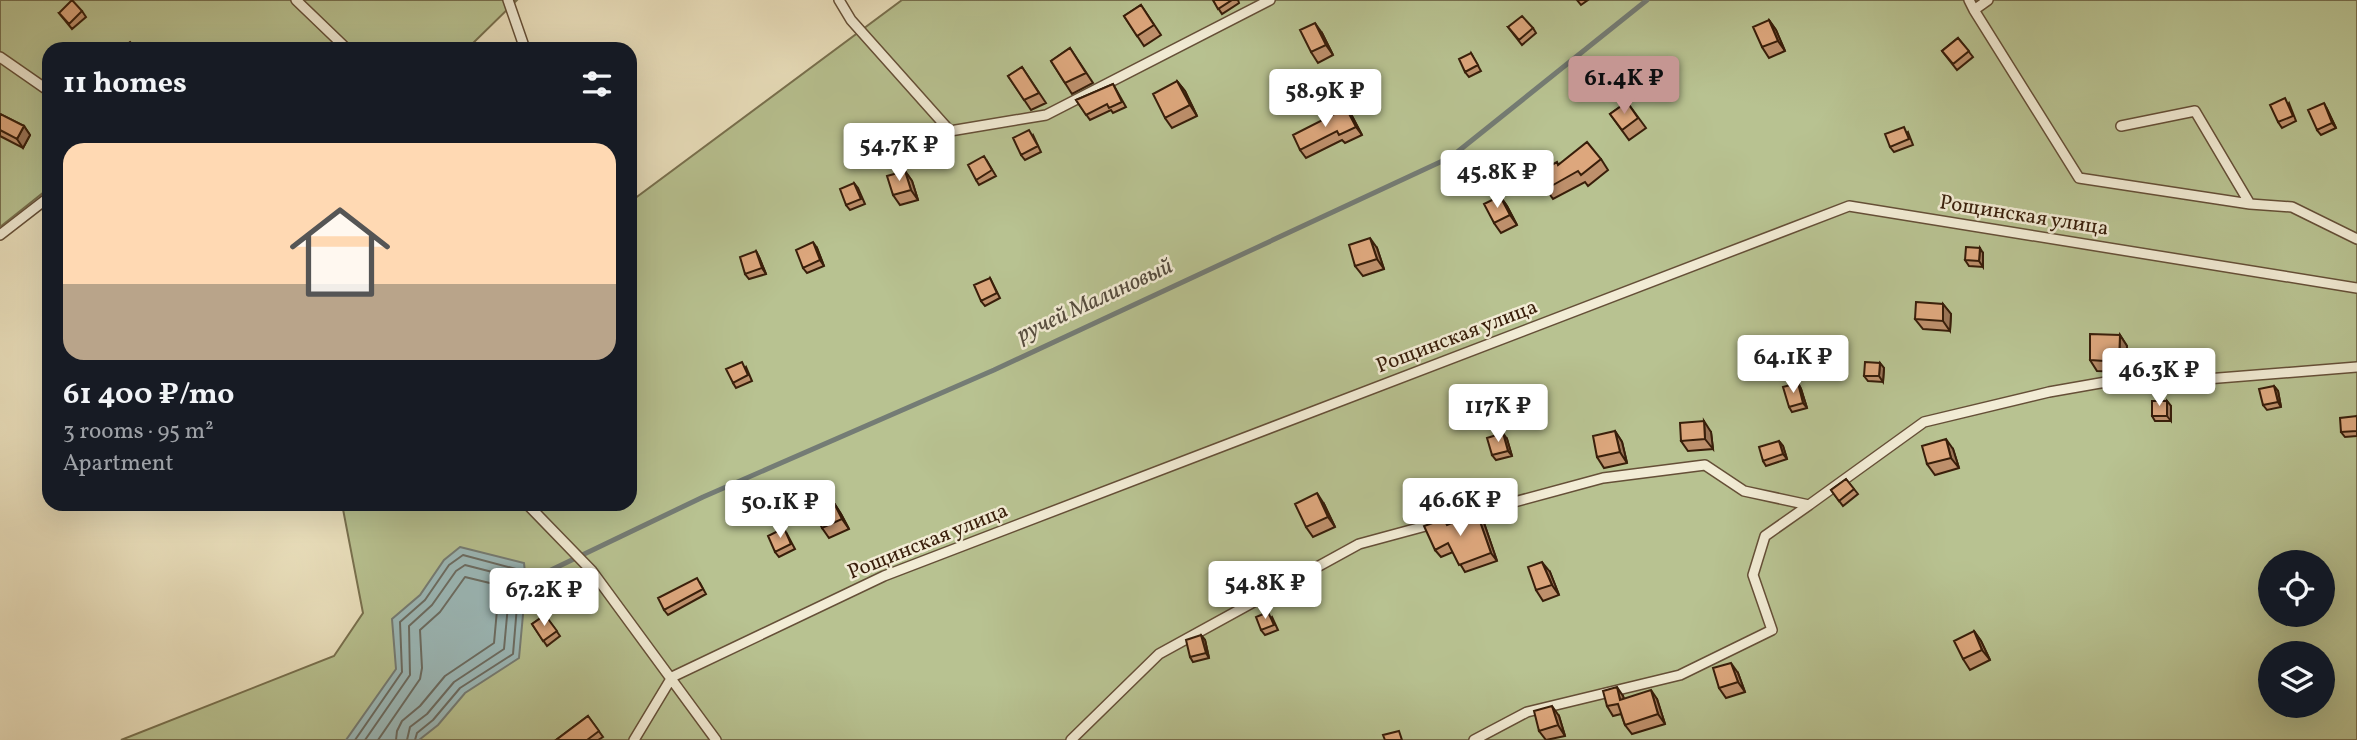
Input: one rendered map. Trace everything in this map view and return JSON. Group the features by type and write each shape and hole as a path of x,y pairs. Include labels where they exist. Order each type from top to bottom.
{"lane":[{"path":"296,0 340,42"},
{"path":"508,0 523,42"},
{"path":"839,0 851,19 950,131 1046,115 1270,0"},
{"path":"1969,0 2079,177 2250,204 2292,207 2357,239"},
{"path":"1974,10 1988,0"},
{"path":"0,57 42,86"},
{"path":"2121,126 2195,111 2250,204"},
{"path":"0,234 42,202"},
{"name":"Рощинская улица","path":"672,677 884,576 1849,206 2357,288"},
{"path":"1474,740 1527,712 1680,675 1772,630 1753,575 1765,536 1924,422 2049,392 2123,379 2181,381 2357,367"},
{"path":"1071,740 1159,654 1359,544 1603,478 1705,465 1744,491 1809,505"},
{"path":"534,511 592,571 716,740"},
{"path":"634,740 672,677"}],"green space":[{"path":"0,0 517,0 474,42 42,42 42,194 0,227"},
{"path":"902,0 2357,0 2357,740 121,740 334,656 363,613 343,511 637,511 637,197"}],"water":[{"path":"460,547 524,563 526,582 519,658 465,693 438,725 419,740 346,740 396,669 392,619 420,595 444,560"}],"building":[{"path":"72,0 82,11 69,24 59,13"},
{"path":"1213,0 1232,0 1218,9"},
{"path":"1141,5 1154,25 1137,36 1124,16"},
{"path":"1522,16 1533,28 1519,40 1508,27"},
{"path":"1769,20 1778,41 1762,47 1753,27"},
{"path":"1315,23 1326,45 1311,52 1300,30"},
{"path":"1958,38 1969,51 1953,64 1942,51"},
{"path":"1070,48 1086,73 1065,83 1051,61"},
{"path":"1471,53 1478,65 1465,72 1459,59"},
{"path":"1022,67 1039,93 1024,100 1008,76"},
{"path":"1177,81 1190,105 1165,118 1153,94"},
{"path":"1113,84 1122,102 1109,108 1107,104 1086,115 1076,100"},
{"path":"2285,98 2293,116 2278,122 2270,105"},
{"path":"1627,102 1638,118 1622,130 1610,114"},
{"path":"2324,103 2332,123 2317,130 2308,110"},
{"path":"1346,108 1356,127 1339,135 1337,131 1300,150 1293,135"},
{"path":"0,114 24,126 17,139 0,130"},
{"path":"1904,127 1909,139 1890,147 1885,134"},
{"path":"1029,130 1038,146 1021,155 1013,138"},
{"path":"1587,142 1601,159 1581,175 1578,171 1546,189 1537,173 1557,162 1558,165"},
{"path":"984,156 992,170 976,180 968,165"},
{"path":"905,171 911,190 893,195 887,176"},
{"path":"854,183 861,199 846,205 840,189"},
{"path":"1500,196 1510,215 1494,223 1484,204"},
{"path":"1370,238 1377,259 1355,266 1349,245"},
{"path":"813,242 820,260 803,268 796,250"},
{"path":"1966,247 1980,248 1979,261 1965,260"},
{"path":"756,251 762,268 745,274 740,257"},
{"path":"990,278 997,293 981,301 974,285"},
{"path":"1916,302 1943,304 1943,321 1915,319"},
{"path":"2090,334 2120,335 2119,362 2090,360"},
{"path":"742,362 748,375 733,383 726,369"},
{"path":"1865,362 1880,363 1879,376 1864,376"},
{"path":"1798,383 1803,403 1789,407 1783,387"},
{"path":"2274,386 2278,402 2263,405 2259,389"},
{"path":"2152,401 2167,401 2167,416 2152,416"},
{"path":"2357,416 2357,431 2341,432 2340,418"},
{"path":"1704,421 1705,439 1681,441 1680,423"},
{"path":"1615,431 1620,452 1597,457 1593,436"},
{"path":"1503,433 1508,451 1492,455 1487,438"},
{"path":"1946,439 1951,458 1927,464 1922,446"},
{"path":"1779,441 1783,454 1763,461 1759,447"},
{"path":"1846,479 1854,489 1839,501 1831,490"},
{"path":"1317,493 1328,517 1306,527 1295,504"},
{"path":"834,503 842,519 822,528 815,513"},
{"path":"1477,513 1491,553 1459,565 1448,543 1435,550 1424,526 1444,519 1447,525"},
{"path":"784,528 791,544 775,552 768,536"},
{"path":"1542,562 1552,585 1536,590 1528,567"},
{"path":"697,578 703,589 664,610 658,598"},
{"path":"1268,612 1274,625 1261,630 1256,617"},
{"path":"545,615 557,631 543,641 532,624"},
{"path":"1974,631 1982,650 1963,659 1954,641"},
{"path":"1201,635 1206,653 1190,657 1186,640"},
{"path":"1731,663 1738,682 1719,688 1713,668"},
{"path":"1617,687 1620,700 1651,690 1658,714 1625,725 1618,704 1607,706 1603,691"},
{"path":"1552,706 1558,725 1539,731 1534,711"},
{"path":"588,716 599,731 587,740 556,740"},
{"path":"1399,731 1402,740 1385,740 1383,735"}],"waterway":[{"name":"ручей Малиновый","path":"526,582 703,497 994,370 1451,157 1647,0"}]}
